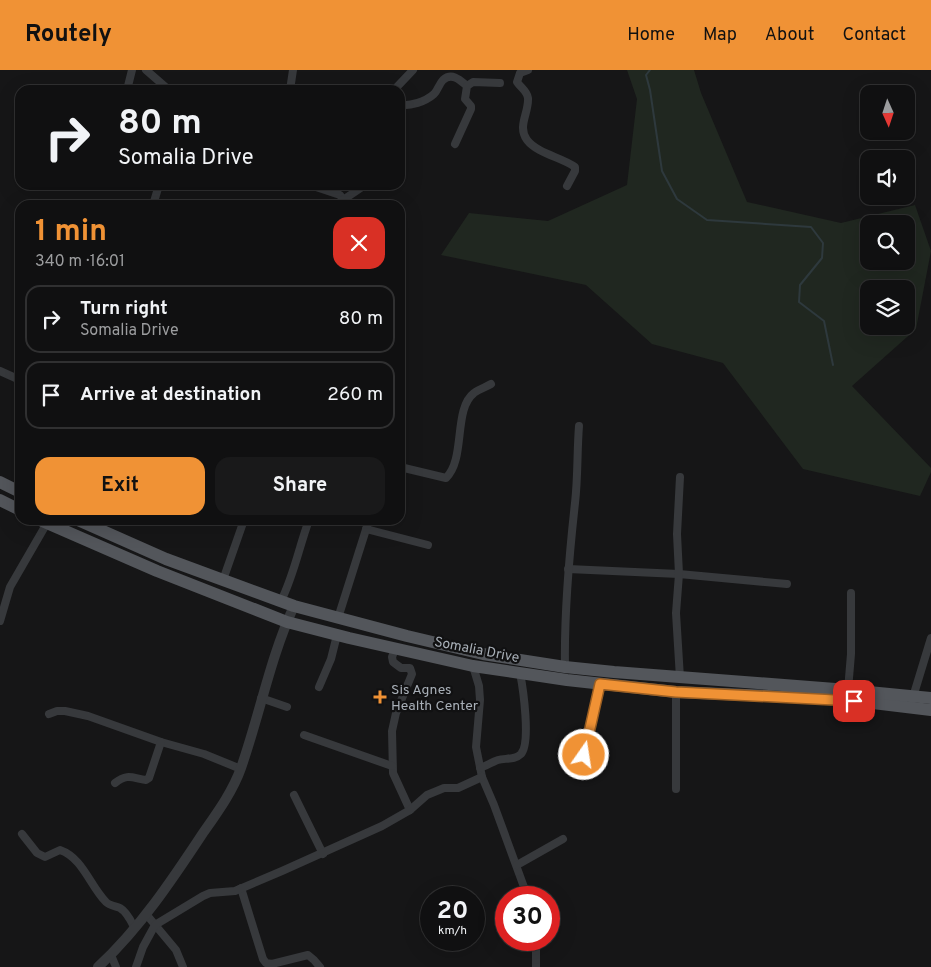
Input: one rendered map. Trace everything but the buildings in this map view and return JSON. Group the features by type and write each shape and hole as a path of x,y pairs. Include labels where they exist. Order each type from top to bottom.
{"main road":[{"path":"0,482 15,490"},
{"path":"0,500 15,508"},
{"name":"Somalia Drive","path":"51,525 157,571 287,622 473,666 600,684 676,692 873,702 931,710"},
{"name":"Somalia Drive","path":"89,525 166,559 294,606 483,654 566,667 931,698"}],"street":[{"path":"128,85 132,70"},
{"path":"146,70 163,85"},
{"path":"290,85 292,70"},
{"path":"399,85 413,70"},
{"path":"528,70 518,75 517,82 528,97 523,125 527,139 537,148 575,167 576,171 567,186"},
{"path":"405,105 411,106 434,94 443,79 450,77 459,78 467,86"},
{"path":"455,144 471,109 471,106 465,99 467,86 473,82 500,83"},
{"path":"325,190 340,195 341,200"},
{"path":"346,200 359,190"},
{"path":"0,371 15,378"},
{"path":"405,469 446,478 453,470 462,418 468,400 473,393 491,384"},
{"path":"566,667 565,627 570,532 575,502 578,426"},
{"path":"680,477 677,534 679,574 676,613 680,678"},
{"path":"0,621 10,587 42,525"},
{"path":"223,580 242,525"},
{"path":"281,601 291,581 307,525"},
{"path":"338,618 367,525"},
{"path":"366,529 428,545"},
{"path":"568,569 679,574 787,584"},
{"path":"848,690 851,654 851,593"},
{"path":"98,967 111,955 146,914 180,868 231,790 240,769 261,698 294,606"},
{"path":"319,687 337,635"},
{"path":"913,697 931,638"},
{"path":"395,649 392,662 401,668 410,668 412,674 396,713 392,731 392,766 401,792 410,810"},
{"path":"473,666 480,693 476,747 482,777 524,886"},
{"path":"480,768 498,760 516,757 522,753 526,717 520,673"},
{"path":"584,755 600,684"},
{"path":"676,692 676,789"},
{"path":"261,698 287,707"},
{"path":"49,714 65,710 81,714 161,742 204,754 240,769"},
{"path":"304,735 392,766"},
{"path":"115,783 123,777 146,780 149,778 161,742"},
{"path":"136,967 143,947 155,925 189,904 210,893 227,892 241,888 323,854 382,826 410,810 428,795 444,788 458,788 482,777"},
{"path":"294,795 323,854"},
{"path":"22,834 37,853 45,857 60,850 68,853 90,878 107,903 121,908 134,927"},
{"path":"517,865 563,839"},
{"path":"241,888 263,960 266,963 272,964 308,956 320,967"},
{"path":"146,914 176,950 183,967"},
{"path":"536,951 536,967"},
{"path":"111,955 116,967"}],"shaded area":[{"path":"627,70 694,70 701,93 747,202 841,223 860,218 860,270 915,270 915,215 874,215 915,205 931,251 916,329 915,280 860,280 860,335 909,335 852,386 931,468 920,496 803,469 723,363 652,344 586,285 441,255 469,213 548,221 627,185 637,99"}],"waterway":[{"path":"650,70 646,75 662,171 677,199 707,220 811,227 823,243 822,258 800,285 799,302 824,321 833,365"}],"place":[{"name":"Sis Agnes Health Center","path":"380,697"}],"route":[{"path":"584,755 600,684 676,692 854,701"}]}
